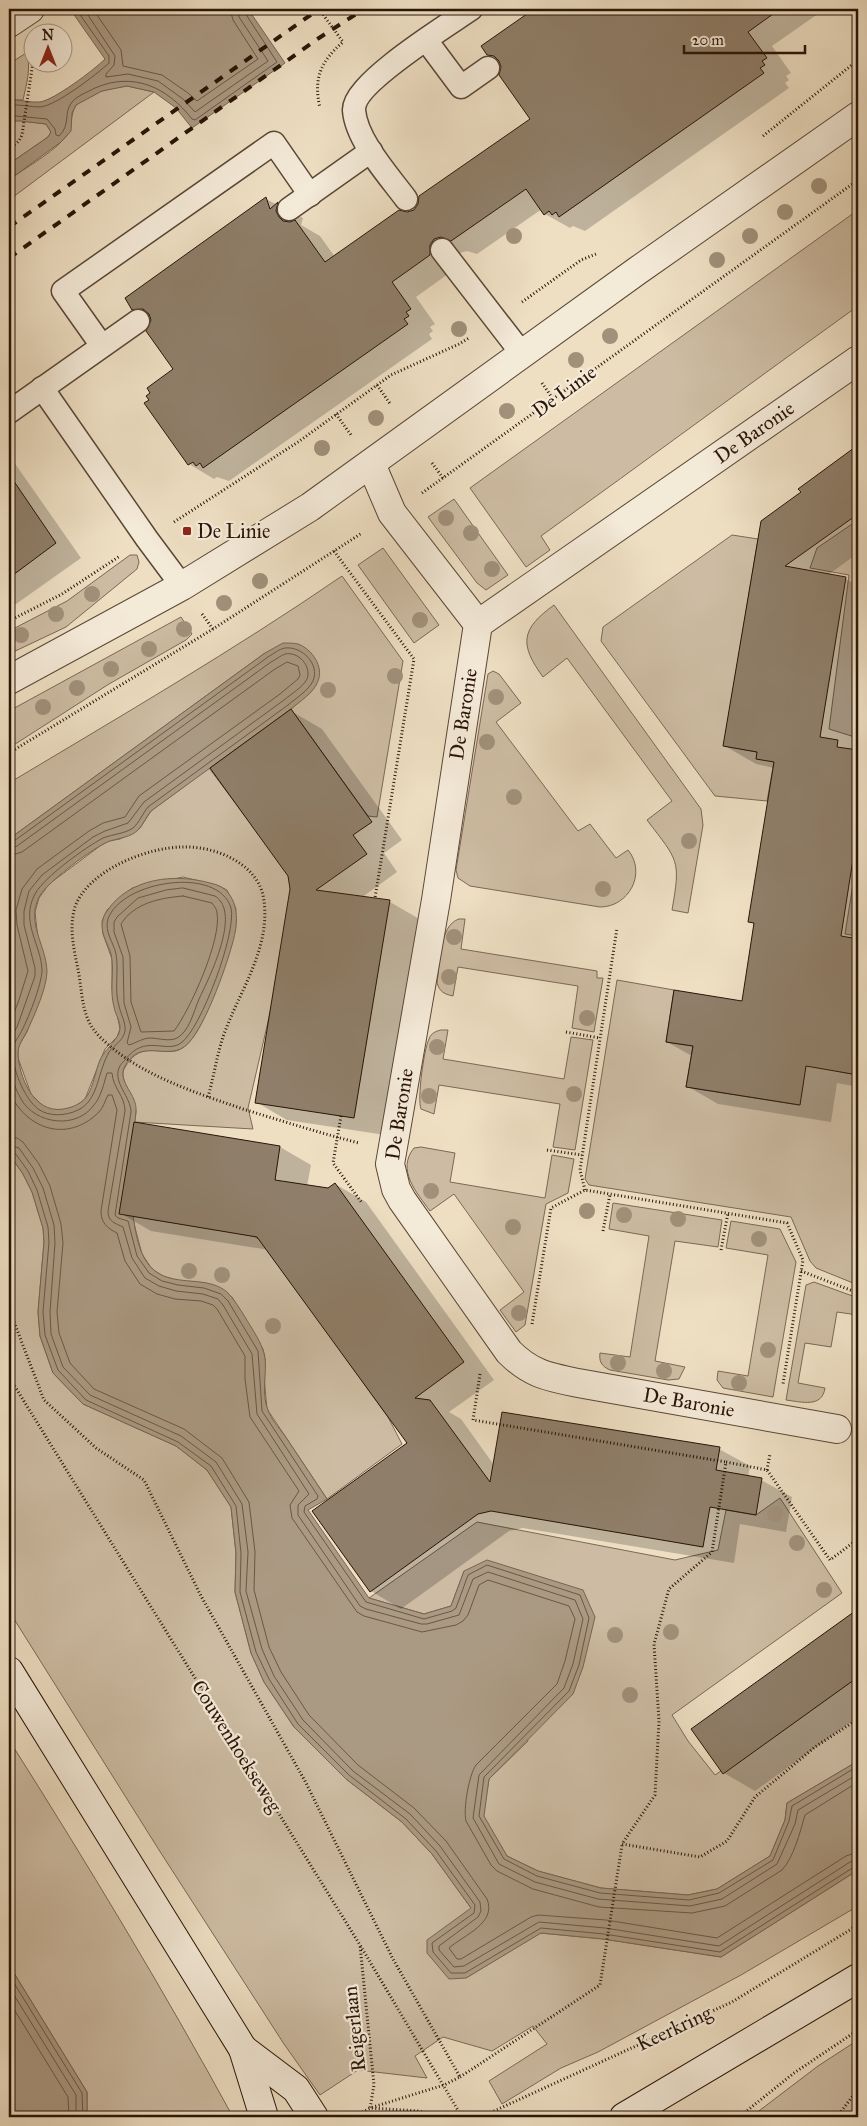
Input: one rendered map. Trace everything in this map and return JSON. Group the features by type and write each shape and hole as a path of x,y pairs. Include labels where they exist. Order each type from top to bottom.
{"street":[{"path":"9,23 30,9"},
{"path":"9,680 182,586 310,507 523,355 637,270 858,116"},
{"name":"De Baronie","path":"838,1429 557,1379 536,1373 521,1364 509,1352 402,1200 392,1176 392,1151 436,900 478,624 858,360"},
{"path":"371,464 392,513 478,624"},
{"path":"9,1670 243,2049 264,2117"},
{"path":"624,2117 858,1978"},
{"path":"243,2049 296,2089 314,2117"}],"lane":[{"path":"406,199 371,151 357,123 354,108 359,95 383,71 471,9"},
{"path":"426,40 461,87 488,68"},
{"path":"102,346 62,291 274,143 310,194"},
{"path":"289,209 371,151"},
{"path":"442,250 523,355"},
{"path":"9,412 138,321"},
{"path":"42,388 146,539 182,586"}],"path":[{"path":"759,140 858,60"},
{"path":"9,149 19,141 23,129 32,72"},
{"name":"De Linie","path":"9,753 213,629 392,513 858,180"},
{"path":"9,621 62,594 298,442 391,375 459,344 581,260 600,253"},
{"path":"334,551 414,660 375,898"},
{"path":"208,1097 224,1035 244,993 258,952 264,926 265,908 262,892 256,878 245,866 231,858 208,850 185,846 145,854 113,867 98,877 85,890 76,905 72,921 72,937 81,988 82,1007 89,1024 109,1045 130,1061 160,1077 208,1097 337,1137 392,1151"},
{"path":"585,1190 580,1170 617,928"},
{"path":"566,1032 600,1038"},
{"path":"341,1116 333,1163 367,1211"},
{"path":"547,1150 582,1155"},
{"path":"777,1418 803,1260 787,1223 585,1190 551,1208 530,1337 481,1371 473,1420 767,1470 830,1560 858,1539"},
{"path":"603,1232 610,1194"},
{"path":"721,1250 728,1213"},
{"path":"801,1271 858,1293"},
{"path":"9,1309 44,1400 96,1448 144,1480 201,1596 305,1781 393,1959 460,2077"},
{"name":"Couwenhoekseweg","path":"9,1377 360,1945 462,2117"},
{"path":"353,2117 370,2108 444,2085 460,2077 600,1985 622,1844 655,1795 659,1721 654,1644 669,1589 712,1552 726,1462"},
{"path":"622,1844 700,1857 727,1841 755,1797 815,1747 858,1719"},
{"name":"Keerkring","path":"481,2117 732,2002 858,1925"},
{"name":"Reigerlaan","path":"360,1945 374,2085 370,2108"},
{"path":"739,2117 794,2073 858,2030"},
{"path":"838,2117 858,2089"},
{"path":"370,2108 419,2111 437,2117"}],"shaded area":[{"path":"22,56 22,72 28,72 23,100 9,100 9,64"},
{"path":"127,86 154,92 9,200 9,180 44,156 63,140 70,130 73,112 81,100 96,93"},
{"path":"16,120 46,124 51,132 48,137 9,164 9,128"},
{"path":"858,210 858,306 541,536 550,550 526,567 470,488"},
{"path":"454,499 508,575 486,590 477,583 428,517"},
{"path":"858,520 858,738 829,729 849,575 810,568 817,548"},
{"path":"732,535 758,539 724,746 757,752 774,762 767,801 715,796 601,641 603,627"},
{"path":"383,548 439,625 414,643 358,565"},
{"path":"130,555 137,555 139,562 137,569 66,627 9,654 9,631 67,601"},
{"path":"342,576 403,661 377,817 368,816 291,709 312,691 265,653 9,839 9,783 219,656"},
{"path":"554,605 701,809 703,825 688,913 672,910 676,880 674,861 671,853 647,820 672,801 567,658 543,677 530,655 527,638 530,630 535,622"},
{"path":"181,617 192,634 186,640 109,684 9,748 9,711"},
{"path":"493,671 499,674 521,703 496,722 578,831 590,824 616,858 628,850 633,859 636,869 632,887 627,895 619,901 600,907 470,886 458,878 456,870 488,674"},
{"path":"209,768 299,888 248,1108 253,1129 134,1122 136,1111 123,1078 124,1069 138,1053 154,1050 177,1051 194,1037 217,983 236,909 227,890 219,886 183,877 132,888 107,910 102,921 103,934 112,959 112,989 120,1029 117,1037 105,1049 85,1099 76,1106 63,1110 52,1110 43,1106 31,1094 18,1058 18,1047 27,1032 46,966 38,939 35,912 39,898 49,884 100,846 109,841 120,839 140,828 151,811"},
{"path":"858,853 858,936 845,934"},
{"path":"459,919 465,919 461,949 597,971 597,978 603,978 594,1032 572,1028 578,986 458,967 453,996 443,992 437,983 442,946 448,929 452,923"},
{"path":"617,980 674,990 666,1042 693,1046 686,1087 799,1105 809,1045 839,1050 836,1071 858,1075 858,1285 816,1268 810,1261 791,1217 589,1185 585,1179"},
{"path":"441,1030 448,1030 443,1059 564,1079 571,1037 593,1040 575,1150 553,1147 560,1104 439,1085 434,1114 421,1109 420,1085 427,1044 432,1034"},
{"path":"421,1147 455,1153 450,1182 545,1198 552,1155 574,1159 568,1193 546,1204 525,1325 516,1332 500,1310 524,1292 454,1194 430,1211 414,1189 410,1181 407,1165 409,1156 414,1148"},
{"path":"9,1154 23,1174 32,1192 43,1228 44,1242 38,1312 40,1336 53,1373 83,1404 176,1446 207,1470 231,1507 236,1553 235,1592 251,1653 264,1682 294,1727 346,1779 402,1822 432,1854 471,1908 466,1978 540,1933 603,1939 721,1957 858,1870 858,1906 741,1975 598,2052 561,2068 502,2104 489,2081 547,2044 533,2026 492,2051 443,2037 415,2056 427,2078 358,2070 320,2095 284,2044 159,1850 9,1611"},
{"path":"613,1203 722,1220 718,1247 675,1241 655,1361 685,1367 679,1379 668,1380 610,1370 604,1367 600,1361 600,1353 630,1357 649,1236 609,1229"},
{"path":"132,1216 254,1236 260,1240 388,1417 402,1444 327,1499 267,1409 263,1349 232,1297 205,1283 179,1281 163,1276 152,1269 142,1254"},
{"path":"731,1221 780,1229 796,1262 773,1397 723,1388 717,1380 718,1371 748,1376 768,1255 726,1248"},
{"path":"814,1282 858,1298 858,1315 837,1312 831,1347 805,1343 798,1383 825,1388 820,1399 810,1402 786,1400 806,1285"},
{"path":"780,1498 842,1593 672,1715 688,1741 715,1775 858,1676 858,1761 787,1803 785,1820 770,1856 717,1889 688,1895 601,1888 538,1871 507,1856 483,1816 489,1779 528,1741 464,1571 451,1606 424,1614 369,1598 477,1522 675,1560 718,1550 726,1510 756,1515"},
{"path":"9,1740 124,1927 233,2117 87,2117 87,2092 9,1965"},
{"path":"858,2040 858,2117 751,2117 818,2066"}],"water":[{"path":"70,9 248,9 285,63 192,128 176,108 154,92 127,86 102,91 76,105 72,113 71,131 61,142 9,180 9,164 48,137 51,132 46,124 20,121 16,121 9,128 9,100 40,102 46,100 74,84 105,59"},
{"path":"283,643 303,646 316,659 319,676 316,685 310,693 291,709 151,811 140,828 135,832 103,844 94,850 61,874 39,897 35,916 47,971 43,992 19,1048 18,1056 23,1077 33,1096 39,1103 48,1107 57,1109 68,1108 79,1104 87,1096 100,1060 120,1029 113,1001 111,954 102,929 103,918 116,900 127,891 140,885 167,879 196,880 210,883 223,888 227,892 235,906 235,932 219,984 199,1029 184,1047 177,1050 137,1053 124,1068 123,1078 136,1104 132,1196 138,1241 145,1259 155,1271 163,1276 219,1287 227,1292 239,1307 264,1353 265,1397 269,1413 327,1499 308,1510 369,1598 424,1614 451,1606 464,1571 487,1560 583,1590 595,1617 583,1667 573,1694 489,1779 484,1816 507,1856 538,1871 601,1888 688,1895 717,1889 770,1856 785,1820 787,1803 858,1761 858,1870 721,1957 603,1939 541,1933 466,1978 449,1979 427,1953 427,1940 471,1908 432,1854 402,1822 346,1779 294,1727 264,1682 251,1653 235,1592 236,1553 231,1507 207,1470 176,1446 83,1404 53,1373 40,1336 38,1312 44,1242 43,1228 32,1192 23,1174 9,1154 9,839 265,653"},
{"path":"9,1965 87,2092 87,2117 9,2117"}],"building":[{"path":"534,9 780,9 748,32 767,58 762,61 765,65 760,68 764,73 559,217 556,212 552,215 549,211 544,215 526,189 451,241 441,237 434,239 430,245 430,255 392,282 411,309 406,312 409,316 404,319 408,324 203,468 200,463 196,466 193,462 188,465 144,403 149,400 146,396 150,393 147,388 173,369 146,331 151,320 149,314 143,309 132,310 125,298 266,197 270,209 278,202 276,211 283,221 290,222 295,220 325,262 399,210 407,212 414,210 418,204 419,196 530,119 499,75 501,67 499,61 494,56 487,55 481,46"},
{"path":"858,445 858,514 785,566 846,577 820,737 838,740 837,747 858,750 858,827 841,936 858,939 858,1075 806,1066 800,1105 686,1087 693,1046 666,1042 674,990 742,1001 754,923 748,922 774,762 756,759 757,752 723,746 761,521 801,492 798,489"},
{"path":"9,474 56,543 9,578"},
{"path":"291,709 372,822 353,835 367,854 316,890 390,900 354,1118 255,1103 290,889 288,876 210,768"},
{"path":"134,1122 280,1146 275,1180 328,1188 335,1183 464,1362 415,1398 430,1400 490,1482 502,1412 720,1447 716,1470 762,1478 756,1515 710,1507 703,1547 491,1511 478,1514 370,1592 312,1511 407,1443 257,1237 119,1214"},
{"path":"858,1609 858,1677 723,1774 691,1729"}],"railway":[{"path":"9,227 319,9"},
{"path":"9,258 319,38 364,9"}],"place":[{"name":"De Linie","path":"187,531"}]}
